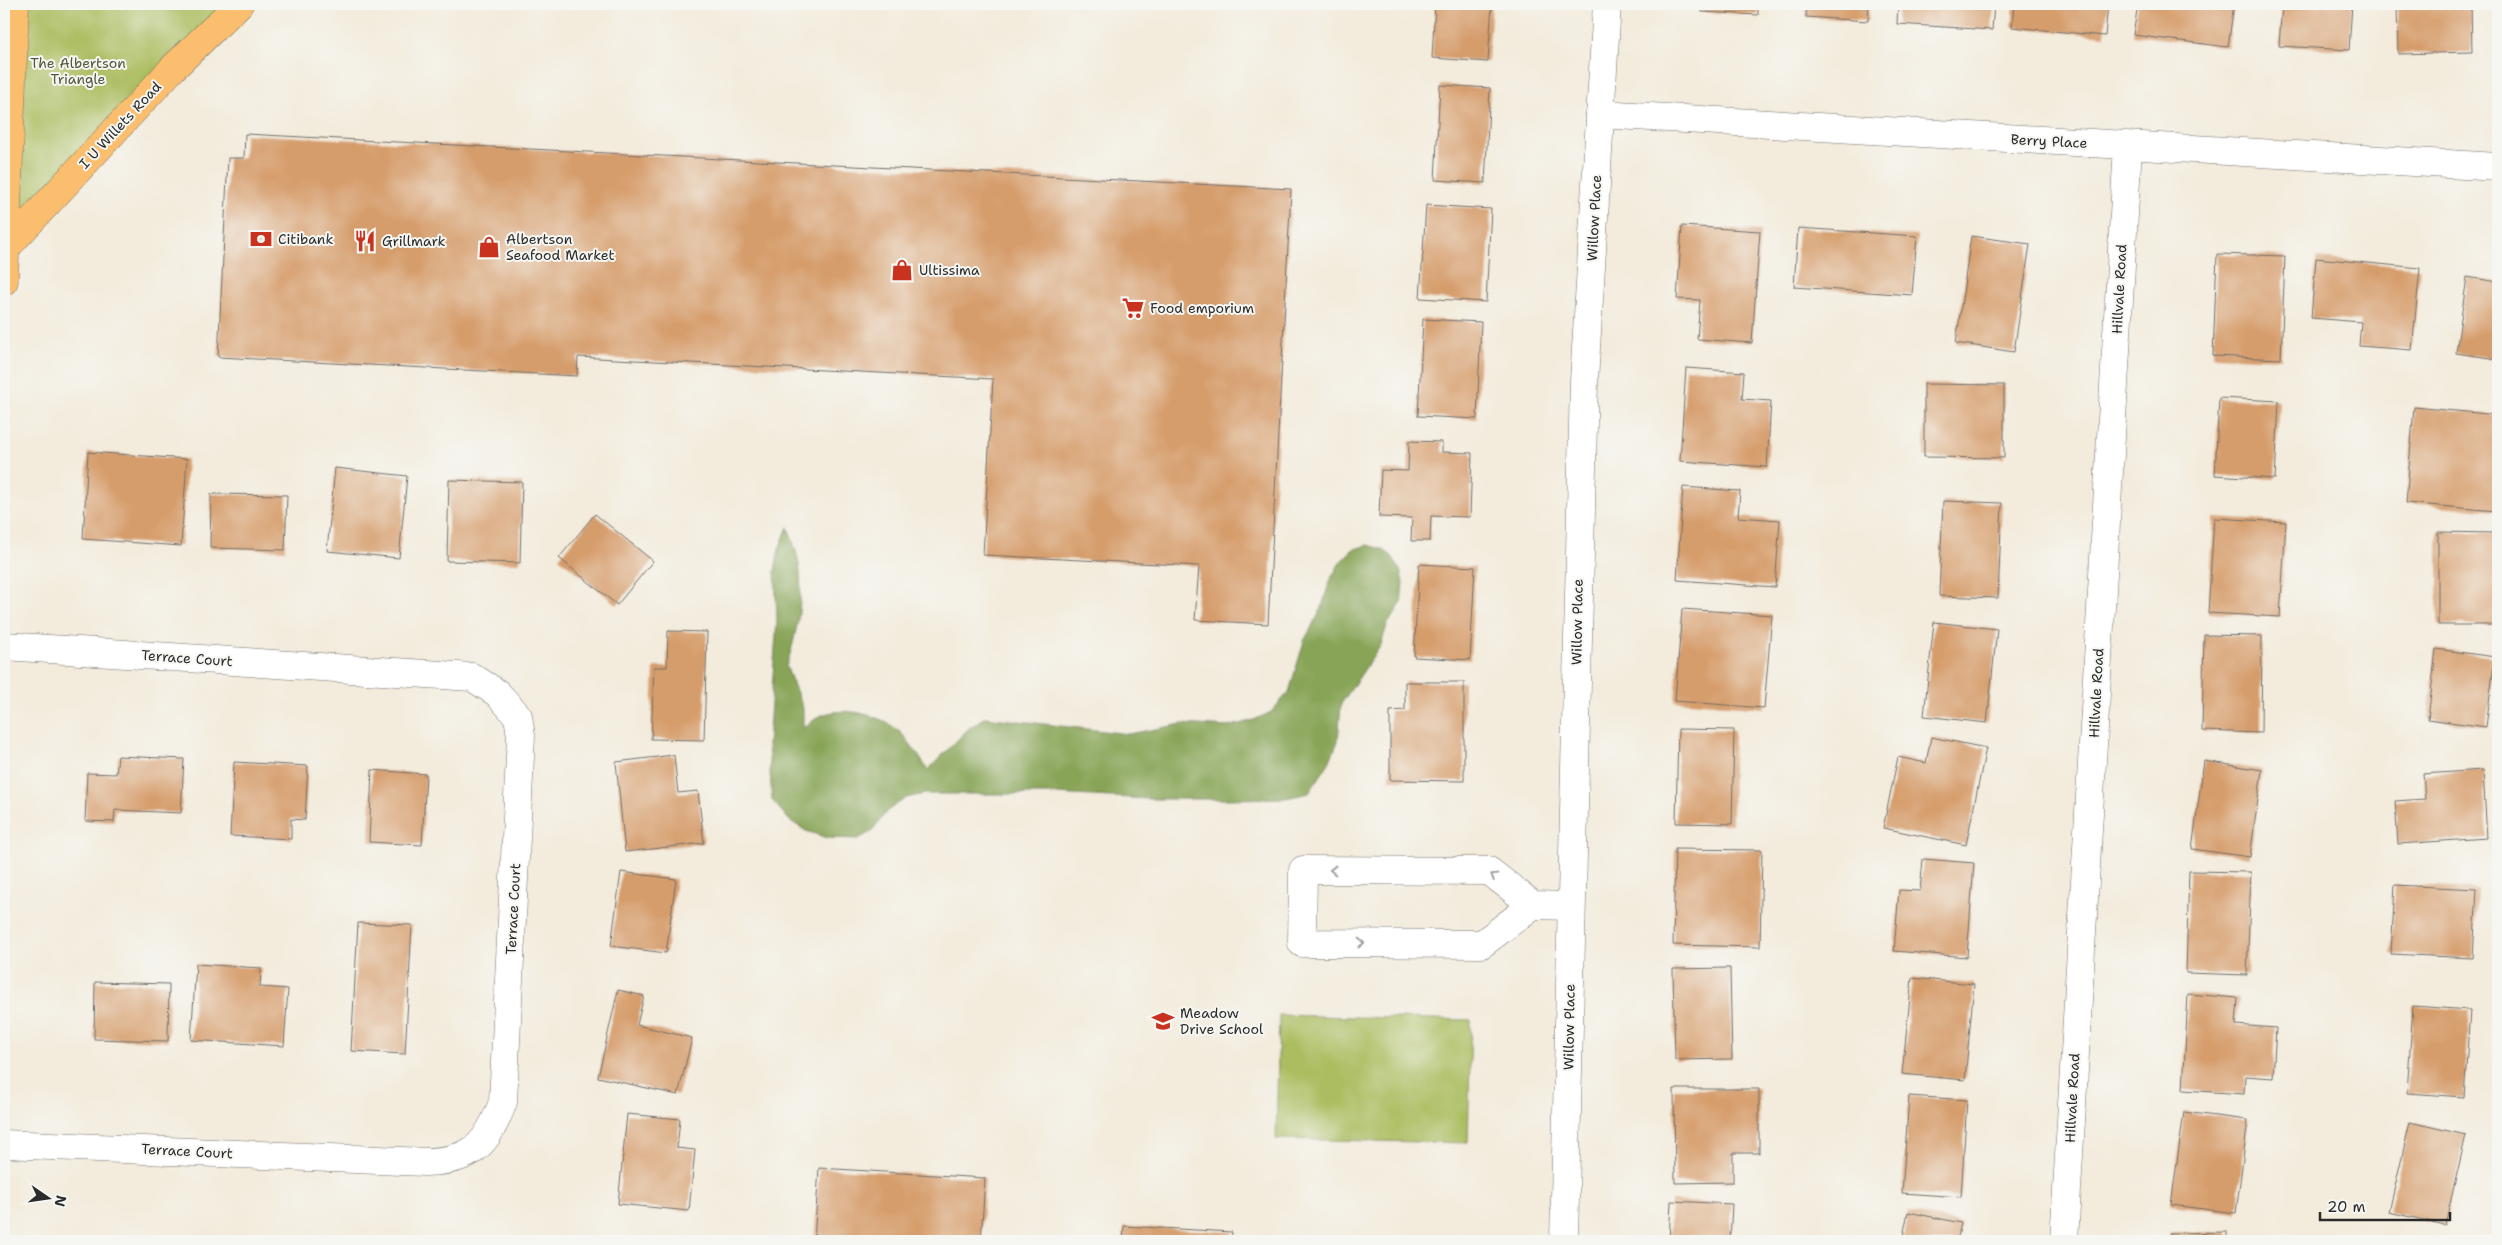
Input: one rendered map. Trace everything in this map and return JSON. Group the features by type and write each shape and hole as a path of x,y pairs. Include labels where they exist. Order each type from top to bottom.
{"main road":[{"path":"4,281 15,4"},
{"name":"I U Willets Road","path":"6,249 173,68 239,4"}],"street":[{"name":"Willow Place","path":"1564,1241 1584,391 1606,4"},
{"name":"Berry Place","path":"1600,114 2498,167"},
{"name":"Hillvale Road","path":"2064,1241 2128,146"},
{"name":"Terrace Court","path":"4,646 472,677 497,692 518,716 521,736 503,1102 494,1128 476,1149 449,1162 425,1162 4,1144"},
{"path":"1533,905 1482,944 1302,942 1303,870 1489,872 1533,905 1571,906"}],"green space":[{"name":"The Albertson Triangle","path":"13,4 233,4 5,249"},
{"path":"788,527 798,559 801,590 799,616 786,666 803,708 803,728 819,716 834,712 855,712 876,718 886,722 902,734 928,770 969,728 985,717 1129,734 1182,724 1228,727 1254,720 1271,712 1289,692 1304,641 1321,610 1330,580 1341,561 1352,550 1367,545 1382,549 1392,556 1400,570 1403,583 1401,604 1387,625 1381,645 1341,704 1338,741 1329,763 1309,793 1286,798 1226,799 1149,799 1055,794 924,794 906,798 887,811 871,832 858,839 827,838 806,831 789,820 772,800 768,744 777,621 775,571 779,549"},
{"path":"1279,1015 1471,1020 1468,1143 1276,1139"}],"building":[{"path":"1435,4 1492,4 1488,62 1432,58"},
{"path":"1702,4 1758,4 1758,15 1702,12"},
{"path":"1807,4 1869,4 1868,21 1806,17"},
{"path":"1898,4 1994,4 1992,30 1897,24"},
{"path":"2014,4 2108,4 2105,36 2012,27"},
{"path":"2138,4 2234,4 2228,47 2133,35"},
{"path":"2282,4 2352,4 2349,50 2279,46"},
{"path":"2397,4 2471,4 2472,52 2398,54"},
{"path":"1440,85 1490,88 1485,183 1435,180"},
{"path":"245,134 1291,189 1268,624 1195,620 1199,566 983,555 993,379 578,357 577,376 218,357 228,158 244,158"},
{"path":"1426,205 1491,209 1486,302 1420,298"},
{"path":"1682,226 1760,231 1752,343 1697,339 1700,300 1677,299"},
{"path":"1798,228 1917,236 1912,295 1794,287"},
{"path":"1971,236 2030,244 2014,352 1956,343"},
{"path":"2217,254 2285,256 2281,359 2213,356"},
{"path":"2316,258 2420,268 2412,350 2359,346 2361,322 2311,318"},
{"path":"2467,277 2498,282 2498,359 2456,353"},
{"path":"1423,319 1481,322 1477,419 1418,416"},
{"path":"1686,368 1744,372 1742,399 1771,401 1767,467 1680,461"},
{"path":"1924,384 2004,385 2004,458 1924,457"},
{"path":"2219,398 2279,401 2275,479 2215,475"},
{"path":"2414,407 2498,415 2496,511 2406,503"},
{"path":"1409,441 1442,442 1442,452 1472,453 1470,517 1431,516 1430,541 1411,541 1412,518 1379,517 1381,470 1408,471"},
{"path":"88,452 187,459 181,546 83,539"},
{"path":"335,468 407,476 399,558 327,551"},
{"path":"449,480 522,482 520,563 447,561"},
{"path":"1683,487 1740,491 1738,517 1780,520 1775,587 1677,580"},
{"path":"211,494 287,495 285,550 210,548"},
{"path":"1943,501 2002,503 1998,598 1939,596"},
{"path":"595,514 653,561 617,605 559,558"},
{"path":"2214,518 2286,522 2280,617 2208,613"},
{"path":"2438,532 2497,533 2496,625 2438,625"},
{"path":"1419,564 1475,567 1470,660 1414,657"},
{"path":"1682,609 1772,615 1764,708 1675,701"},
{"path":"1934,622 1997,629 1987,723 1924,716"},
{"path":"668,631 707,632 704,740 651,739 654,667 667,667"},
{"path":"2204,635 2262,636 2261,733 2202,731"},
{"path":"2436,649 2495,657 2486,727 2428,719"},
{"path":"1405,682 1464,682 1464,781 1390,780 1390,711 1405,710"},
{"path":"1678,729 1734,730 1732,824 1676,823"},
{"path":"1931,737 1986,748 1966,845 1883,828 1898,757 1926,763"},
{"path":"674,755 678,793 698,791 704,843 625,852 616,762"},
{"path":"118,756 184,759 181,813 115,810 114,822 85,821 87,773 116,774"},
{"path":"2204,761 2262,770 2250,857 2192,849"},
{"path":"234,762 308,766 305,820 291,819 291,839 230,836"},
{"path":"372,770 426,774 422,845 369,842"},
{"path":"2483,770 2487,838 2398,844 2395,801 2425,799 2423,774"},
{"path":"1675,849 1762,850 1760,947 1673,945"},
{"path":"1923,859 1974,863 1967,957 1894,951 1899,890 1920,891"},
{"path":"2189,871 2251,872 2247,975 2186,973"},
{"path":"621,872 676,879 666,953 611,946"},
{"path":"2395,885 2477,889 2473,958 2391,954"},
{"path":"358,923 412,925 405,1054 351,1051"},
{"path":"196,964 261,968 260,987 288,989 284,1046 191,1040"},
{"path":"1730,968 1732,1059 1675,1060 1673,969"},
{"path":"1912,978 1974,984 1965,1080 1902,1074"},
{"path":"95,982 169,984 168,1041 94,1039"},
{"path":"618,990 644,996 637,1025 692,1038 678,1095 598,1077"},
{"path":"2188,994 2238,998 2236,1025 2276,1028 2273,1078 2245,1076 2244,1094 2183,1090"},
{"path":"2413,1006 2470,1010 2464,1097 2407,1093"},
{"path":"1674,1089 1759,1089 1759,1153 1733,1153 1733,1182 1675,1183"},
{"path":"1909,1096 1967,1100 1961,1197 1902,1193"},
{"path":"2184,1112 2248,1120 2236,1213 2171,1205"},
{"path":"627,1114 680,1119 677,1148 695,1150 689,1211 618,1204"},
{"path":"2410,1122 2466,1135 2445,1225 2389,1212"},
{"path":"819,1168 985,1178 981,1241 814,1241"},
{"path":"1671,1201 1732,1204 1730,1241 1669,1241"},
{"path":"1908,1212 1961,1223 1957,1241 1902,1241"},
{"path":"1124,1226 1232,1232 1231,1241 1123,1241"},
{"path":"2227,1232 2227,1241 2170,1241 2170,1233"},
{"path":"1365,1238 1399,1240 1399,1241 1365,1241"}],"place":[{"name":"Citibank","path":"261,239"},
{"name":"Grillmark","path":"365,241"},
{"name":"Albertson Seafood Market","path":"489,247"},
{"name":"Ultissima","path":"902,270"},
{"name":"Food emporium","path":"1133,308"},
{"name":"Meadow Drive School","path":"1163,1021"}]}
